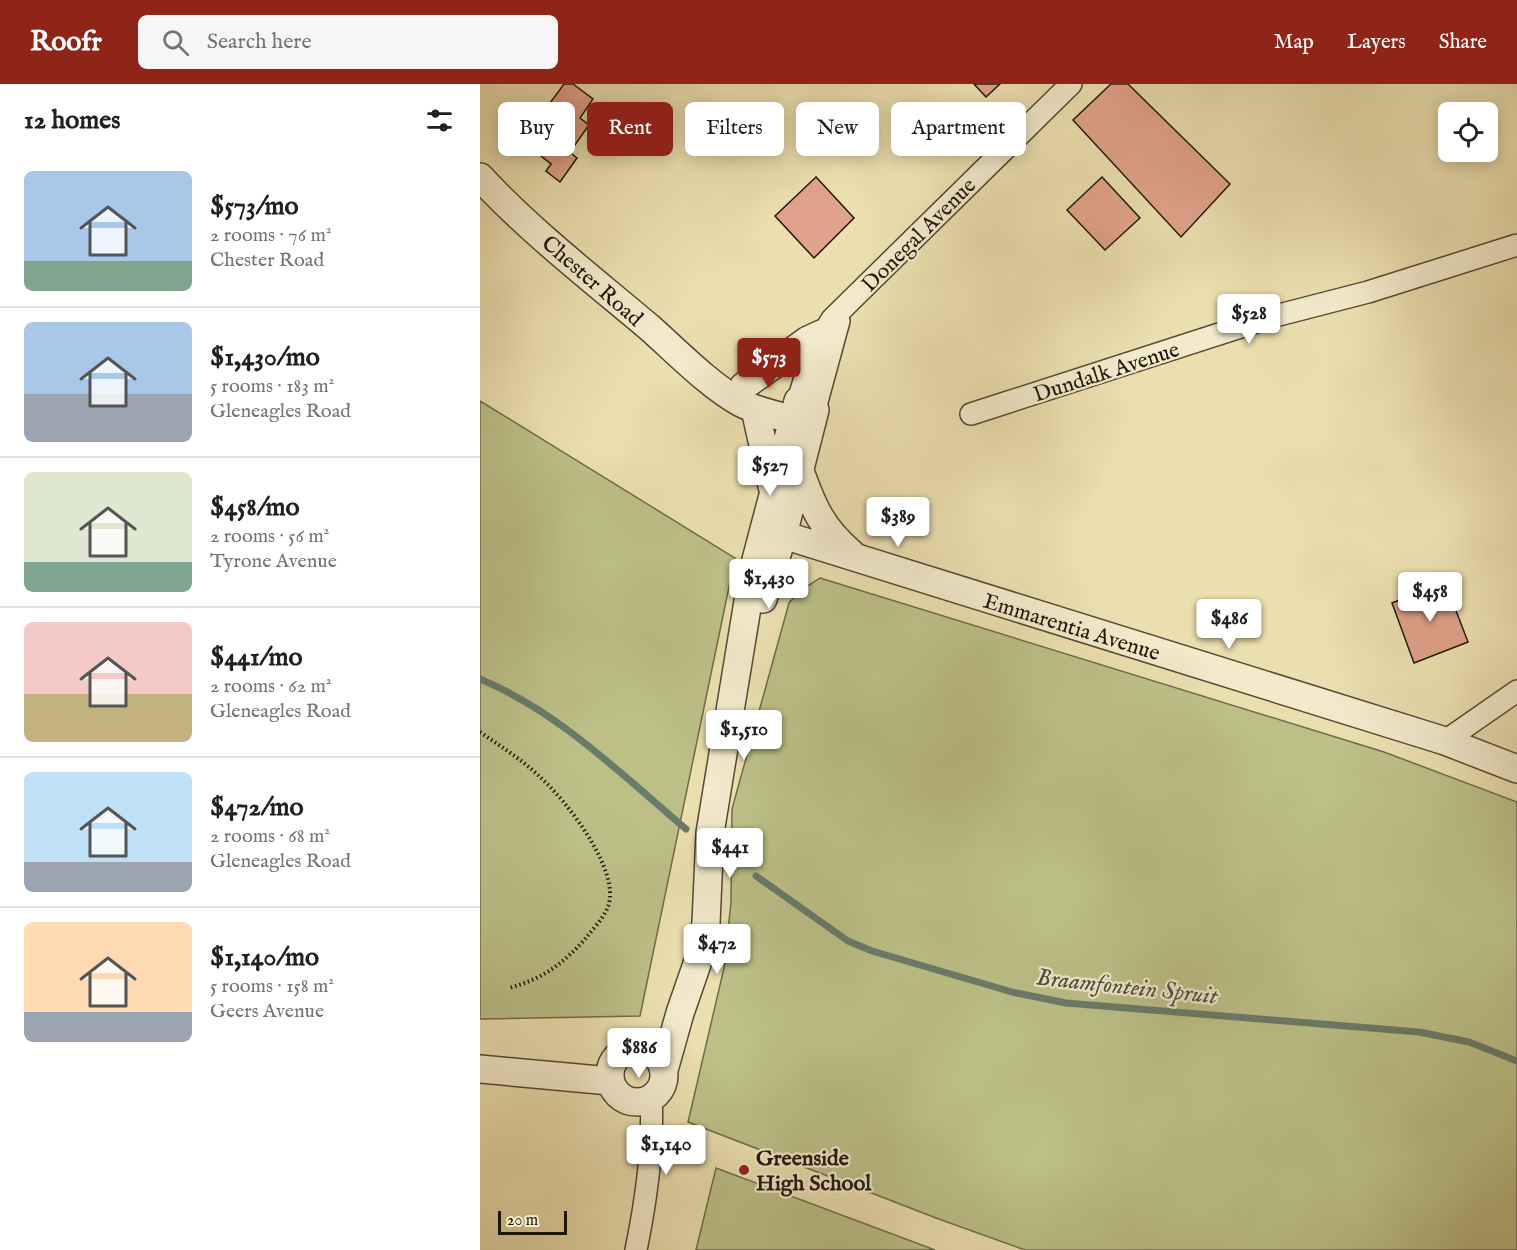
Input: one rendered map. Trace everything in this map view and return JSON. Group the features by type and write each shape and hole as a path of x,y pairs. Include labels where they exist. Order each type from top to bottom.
{"street":[{"name":"Donegal Avenue","path":"804,414 813,350 832,319 1071,84"},
{"name":"Chester Road","path":"480,177 538,232 709,379 749,397 804,414"},
{"name":"Dundalk Avenue","path":"971,414 1275,316 1368,292 1517,245"},
{"name":"Donegal Avenue","path":"804,414 843,309"},
{"path":"773,532 774,493 749,397 808,340 821,334"},
{"path":"680,1013 616,1057 609,1073 610,1082 620,1096 628,1101 637,1102 651,1098 661,1088 680,1013 698,964 706,923 710,833 753,571 800,471 804,414"},
{"path":"774,493 804,414"},
{"path":"800,471 820,519 837,541 858,559"},
{"name":"Emmarentia Avenue","path":"773,532 1445,741 1517,769"},
{"path":"1445,741 1517,691"},
{"path":"631,1047 640,1047 656,1054 664,1070"},
{"path":"480,1069 610,1082"},
{"path":"636,1250 649,1156 652,1122 651,1098"}],"path":[{"path":"480,732 516,756 556,792 600,854 610,886 608,908 567,960 532,982 509,988"}],"green space":[{"path":"480,401 735,558 640,1016 480,1019"},
{"path":"820,578 1384,752 1517,802 1517,1250 1025,1250 688,1122 724,968 731,902 732,809 789,603 801,590"},
{"path":"716,1168 935,1250 696,1250"}],"building":[{"path":"564,84 573,84 593,99 587,102 587,108 580,118 587,123 587,128 575,145 575,102 551,102"},
{"path":"974,84 1000,84 986,97"},
{"path":"1111,84 1128,84 1230,184 1181,237 1073,120"},
{"path":"541,156 575,156 577,158 560,182 546,171 551,164"},
{"path":"816,177 854,218 814,258 775,216"},
{"path":"1102,177 1140,218 1105,250 1067,210"},
{"path":"1445,582 1468,642 1414,663 1392,603"}],"waterway":[{"name":"Braamfontein Spruit","path":"480,679 509,693 563,726 686,829"},
{"name":"Braamfontein Spruit","path":"756,876 848,941 872,951 1012,992 1066,1003 1419,1032 1469,1042 1517,1061"}],"place":[{"name":"Greenside High School","path":"744,1170"}]}
